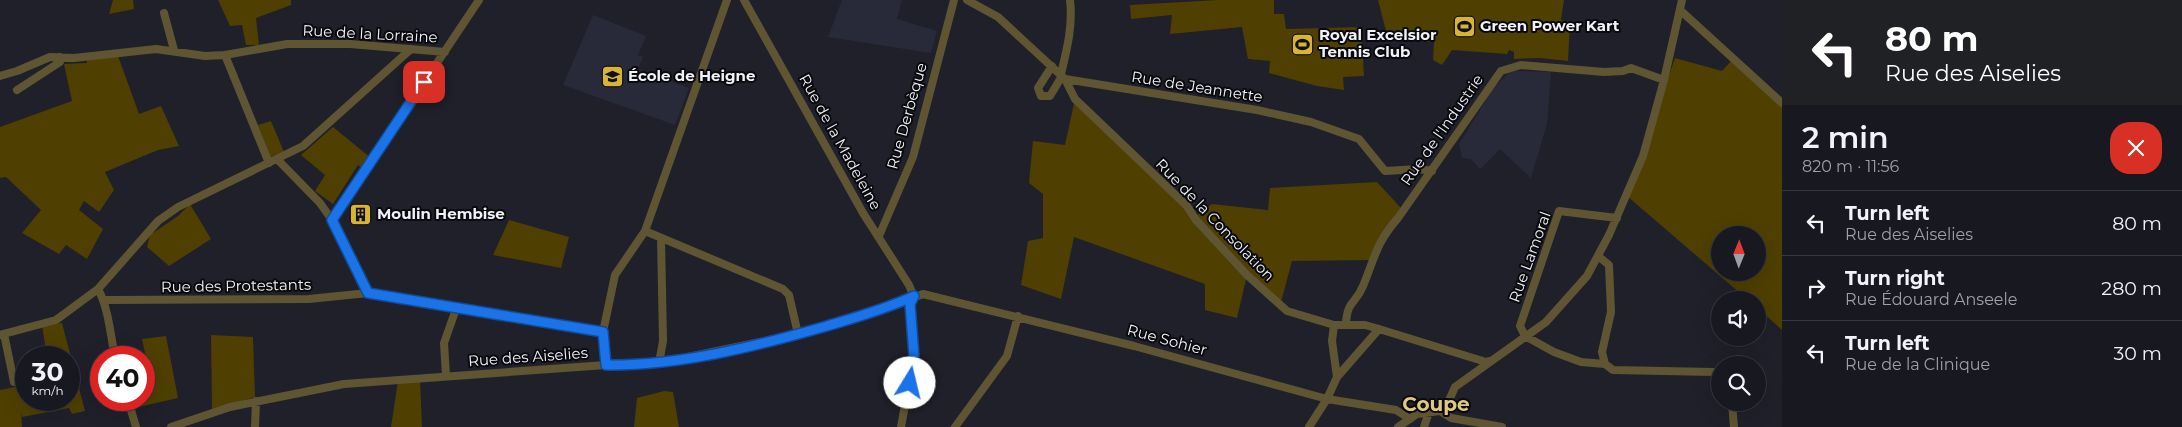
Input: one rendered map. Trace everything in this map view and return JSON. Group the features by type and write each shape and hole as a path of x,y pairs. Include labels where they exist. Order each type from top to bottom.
{"street":[{"path":"332,220 479,0"},
{"path":"606,365 603,332 615,275 645,231 728,0"},
{"name":"Rue de la Madeleine","path":"744,0 863,213 914,296"},
{"name":"Rue Derbèque","path":"878,236 913,157 954,0"},
{"path":"967,0 998,17 1062,76"},
{"path":"1052,66 1038,88 1041,96 1050,96 1062,76 1072,15 1070,0"},
{"path":"1674,0 1782,103"},
{"path":"1399,427 1410,419 1429,412 1440,411 1446,407 1455,386 1525,336 1529,336 1546,322 1567,301 1587,276 1617,218 1643,156 1664,80 1681,6"},
{"path":"164,13 174,50"},
{"name":"Rue de la Lorraine","path":"0,76 18,71 50,57 156,49 174,50 205,56 290,44 350,44 445,52"},
{"path":"14,382 2,335 56,320 98,289 158,222 178,207 303,146 411,49"},
{"path":"225,54 269,164"},
{"path":"17,90 60,62 60,57"},
{"name":"Rue de l'Industrie","path":"1346,324 1348,306 1360,291 1382,238 1432,171 1496,76 1512,67 1604,72 1623,71 1630,68 1664,80"},
{"name":"Rue de Jeannette","path":"1062,76 1310,122 1360,139 1385,171 1419,168 1432,171"},
{"name":"Rue de la Consolation","path":"1062,76 1074,99 1187,206 1196,220 1247,275 1287,311"},
{"path":"277,159 320,203 332,220 368,293"},
{"name":"Rue Lamoral","path":"1525,336 1520,326 1559,211 1617,218"},
{"path":"645,231 783,289 789,295 798,334"},
{"path":"659,363 663,341 661,238"},
{"path":"1598,256 1609,265 1611,312 1602,352 1605,364"},
{"path":"98,289 105,300 105,311 112,346"},
{"name":"Rue des Protestants","path":"105,300 309,299 368,293 603,332"},
{"name":"Rue Sohier","path":"914,296 922,294 935,296 1018,316 1327,399 1396,410 1410,419"},
{"path":"901,427 914,356 910,304 914,296"},
{"name":"Rue des Aiselies","path":"171,427 256,401 344,384 606,365 659,363 798,334 892,306 914,296"},
{"path":"446,376 444,344 456,309"},
{"path":"1284,320 1287,311 1334,325 1346,324 1379,329 1486,362 1490,361"},
{"path":"956,427 1007,356 1018,316"},
{"path":"1334,325 1332,341 1337,377"},
{"path":"1309,427 1327,399 1337,377 1379,329"},
{"path":"1525,336 1554,352 1581,362 1605,364 1613,370 1711,372"},
{"path":"255,427 256,401"},
{"path":"131,411 136,427"},
{"path":"1440,411 1451,418 1502,427"},
{"path":"1733,411 1734,427"},
{"path":"1424,427 1429,412"}],"shaded area":[{"path":"113,0 133,0 134,9 109,14"},
{"path":"218,0 291,0 291,5 256,18 259,45 246,45 242,25 230,26"},
{"path":"842,0 902,0 897,19 937,31 931,53 828,37"},
{"name":"Royal Excelsior Tennis Club","path":"1218,0 1274,0 1274,14 1284,14 1286,29 1361,27 1364,76 1343,77 1344,90 1317,86 1269,73 1270,61 1248,59 1242,27 1170,34 1172,15 1131,19 1130,5"},
{"path":"1378,0 1564,0 1561,20 1570,22 1568,61 1540,58 1514,59 1514,52 1509,50 1507,54 1452,50 1442,65 1433,60 1434,42 1424,42 1386,31"},
{"name":"École de Heigne","path":"593,15 646,36 638,55 643,57 638,69 689,88 675,125 563,85"},
{"path":"117,53 139,114 161,106 179,146 158,150 105,172 114,190 99,212 84,201 79,210 103,229 87,259 66,245 59,254 22,233 41,210 6,177 0,178 0,127 72,101 64,64 87,63 87,56"},
{"path":"1675,58 1722,71 1732,60 1782,103 1782,330 1766,315 1766,291 1738,291 1726,281 1766,281 1766,226 1711,226 1711,268 1627,196"},
{"path":"1515,71 1551,72 1547,124 1531,178 1500,149 1480,169 1471,159 1462,158 1459,144 1494,87 1509,73"},
{"path":"1075,99 1196,216 1212,204 1268,210 1270,188 1377,182 1401,208 1371,260 1292,261 1280,306 1247,275 1237,318 1205,310 1205,284 1074,237 1061,299 1021,285 1028,241 1043,238 1043,194 1029,183 1033,141 1065,145"},
{"path":"271,121 284,152 270,157 258,125"},
{"path":"333,127 371,158 362,168 358,165 333,204 315,191 325,175 301,155"},
{"path":"190,204 211,239 169,266 147,247 150,235 178,216"},
{"path":"509,220 569,237 561,268 493,255"},
{"path":"62,323 68,346 45,346 42,325"},
{"path":"211,335 253,337 255,397 212,410"},
{"path":"166,336 178,398 155,403 155,346 143,346 142,339"},
{"path":"420,378 422,427 391,427 398,381"},
{"path":"15,387 15,411 53,411 22,417 21,413 22,427 0,427 0,390"},
{"path":"664,391 673,392 679,427 634,427 637,398"},
{"path":"80,392 85,411 72,414 70,411 80,411"}],"place":[{"name":"Green Power Kart","path":"1464,26"},
{"name":"Royal Excelsior Tennis Club","path":"1303,44"},
{"name":"École de Heigne","path":"612,76"},
{"name":"Moulin Hembise","path":"361,214"}],"district":[{"name":"Coupe","path":"1436,404"}],"route":[{"path":"424,82 332,220 366,285 368,293 603,332 606,365 644,366 763,343 798,334 892,306 914,296 910,304 914,356 910,383"}]}
